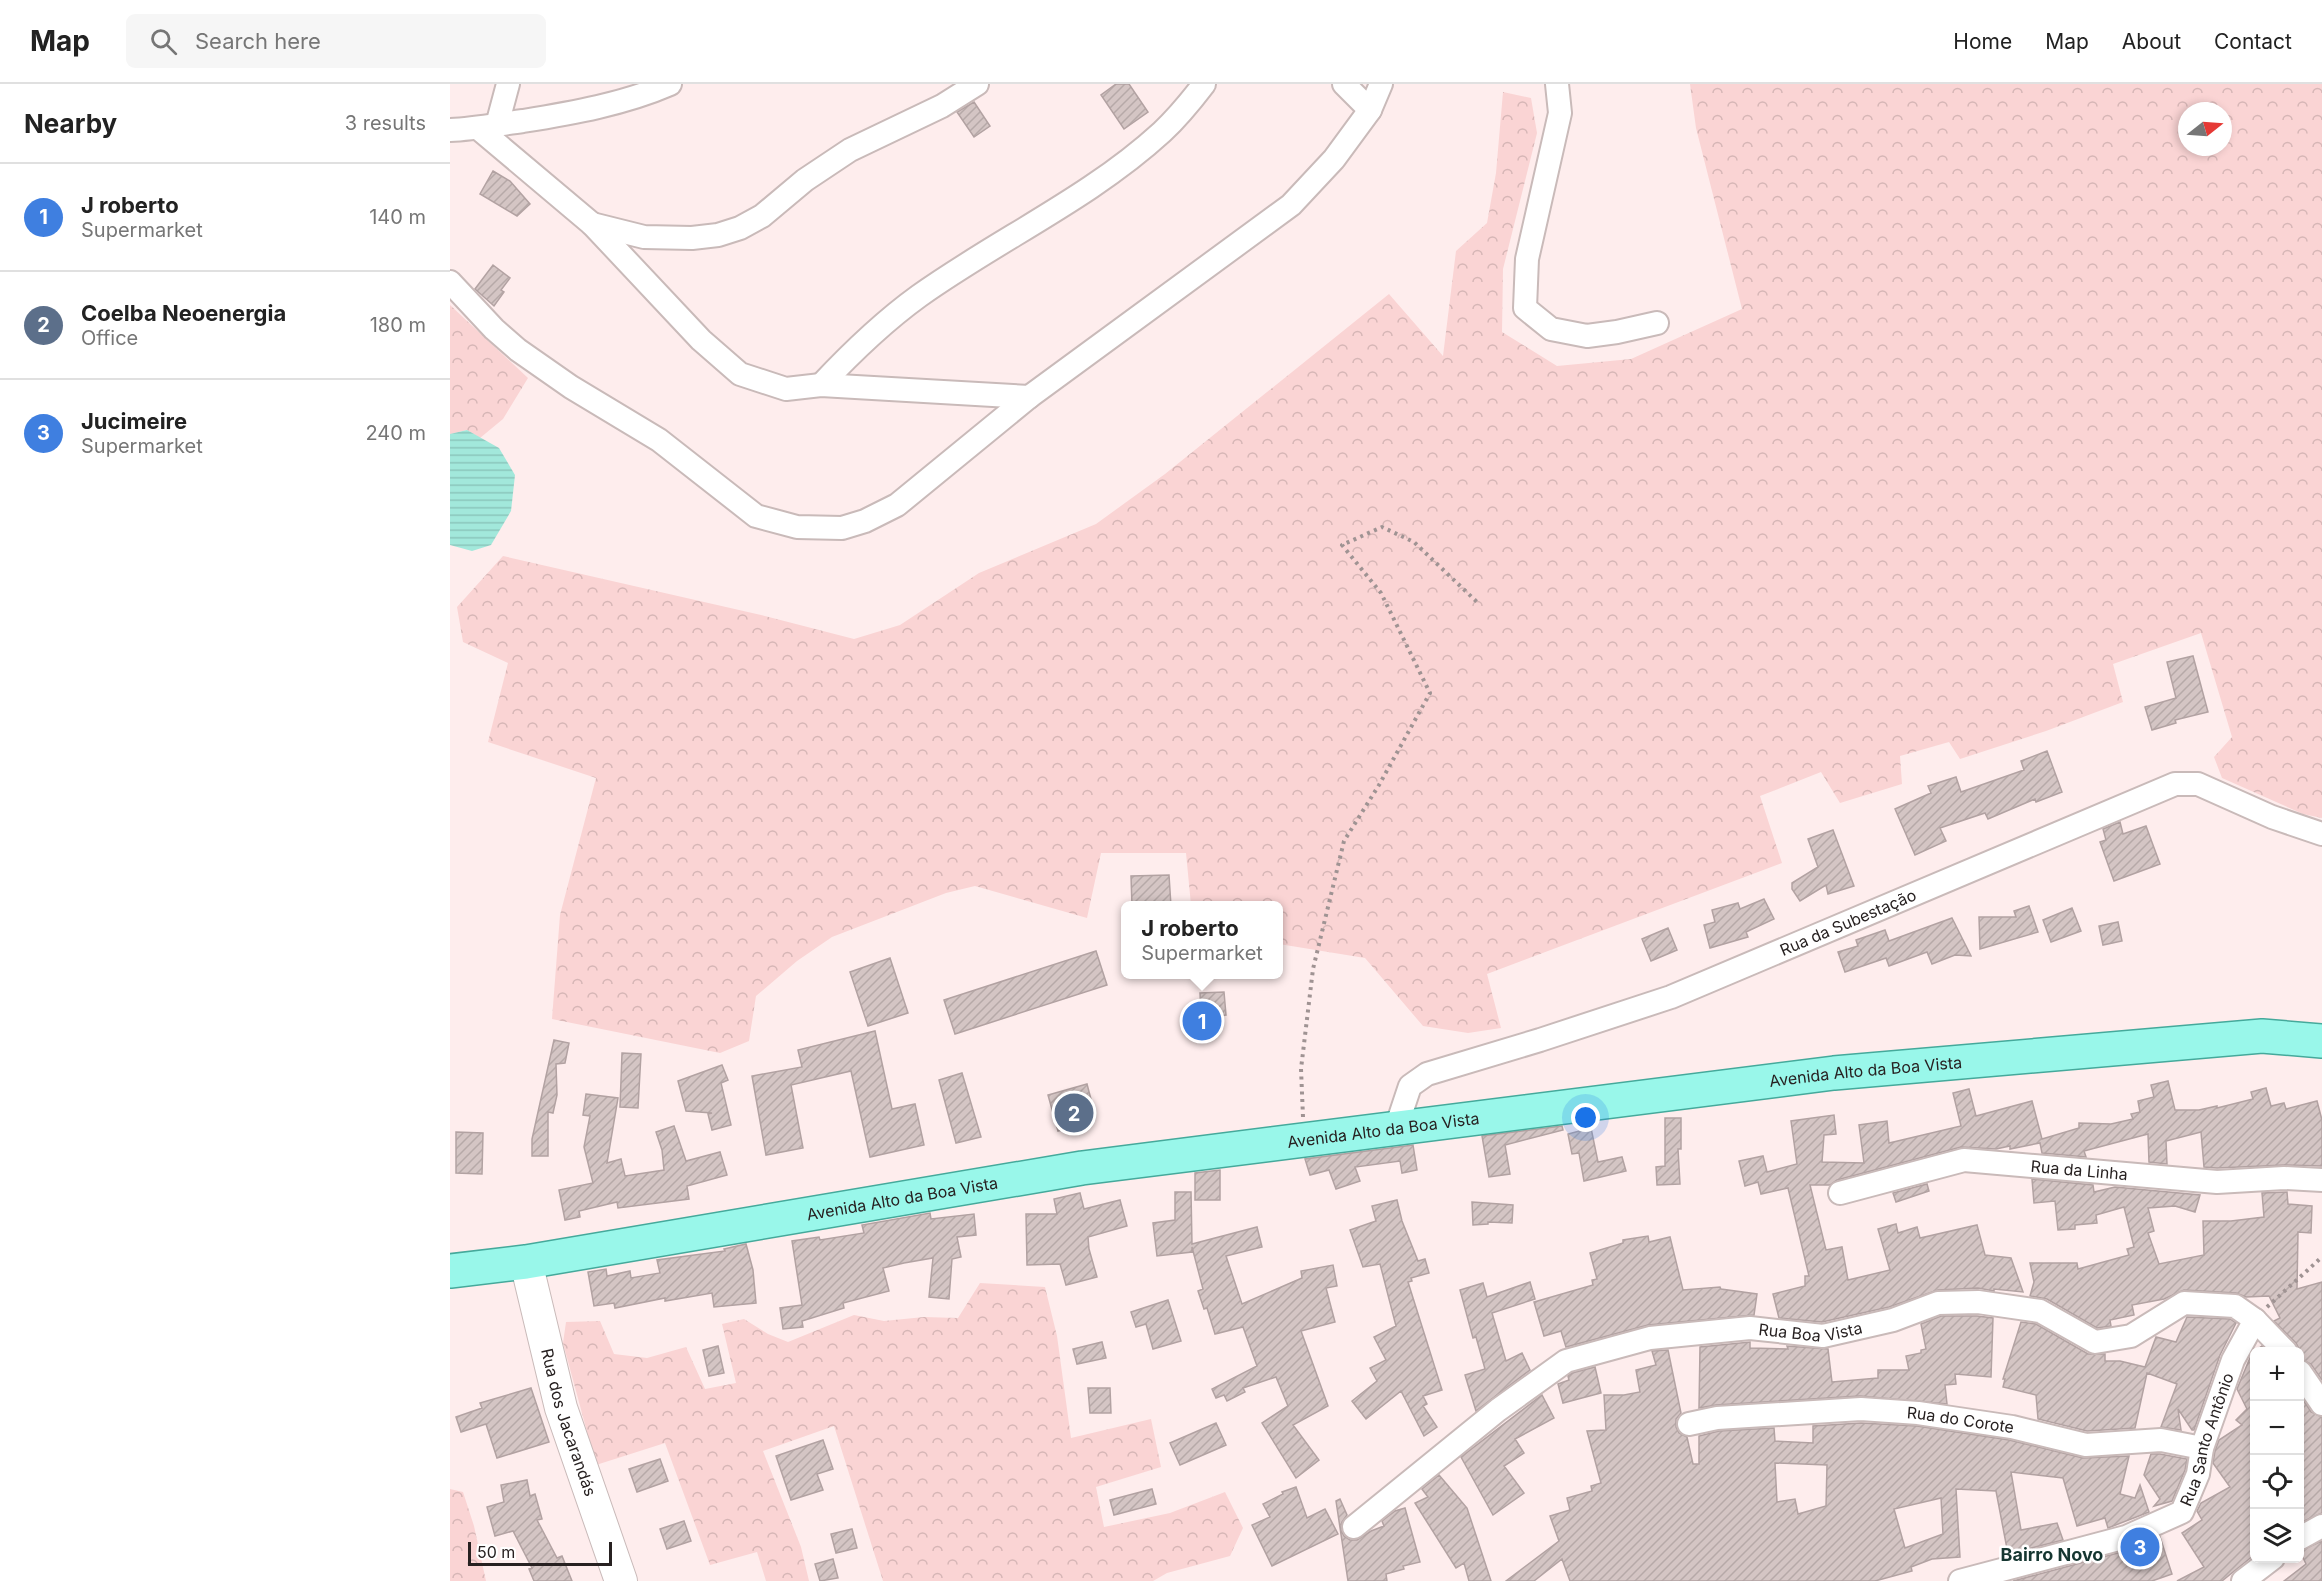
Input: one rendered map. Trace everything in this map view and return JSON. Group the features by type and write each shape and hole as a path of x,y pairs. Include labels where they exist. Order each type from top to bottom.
{"main road":[{"name":"Avenida Alto da Boa Vista","path":"450,1271 526,1262 1061,1172 1834,1073 2044,1057 2262,1036 2322,1041"}],"street":[{"path":"488,126 508,84"},
{"path":"450,130 577,112 631,98 670,84"},
{"path":"591,224 644,237 692,238 718,235 741,228 762,216 805,180 850,150 942,106 977,84"},
{"path":"821,385 872,334 918,297 1019,231 1075,198 1134,156 1169,125 1204,84"},
{"path":"1344,84 1370,110"},
{"path":"450,282 494,329 518,350 571,387 659,440 756,516 797,527 842,528 865,521 897,506 1029,397 1291,205 1334,159 1370,110 1381,84"},
{"path":"1557,84 1560,113 1527,259 1525,308 1551,329 1587,336 1657,323"},
{"path":"488,126 591,224 702,340 740,374 786,389 821,385 1029,397"},
{"name":"Rua da Subestação","path":"1396,1128 1410,1086 1427,1074 1671,997 2175,784 2198,784 2272,817 2322,834"},
{"name":"Rua da Linha","path":"1840,1194 1964,1160 2217,1182 2284,1178 2322,1180"},
{"name":"Rua dos Jacarandás","path":"526,1262 561,1408 621,1581"},
{"name":"Rua Boa Vista","path":"1354,1527 1498,1410 1566,1361 1650,1338 1750,1328 1823,1336 1893,1320 1938,1303 1978,1302 2040,1311 2095,1342 2131,1336 2184,1303 2235,1306 2255,1320 2281,1347"},
{"name":"Rua Santo Antônio","path":"1960,1581 2126,1537 2182,1512 2198,1474 2202,1448 2233,1360 2255,1320"},
{"path":"2304,1378 2322,1404"},
{"name":"Rua do Corote","path":"1689,1424 1717,1418 1861,1409 1918,1413 2012,1427 2086,1445 2161,1440 2202,1448"},
{"path":"2304,1536 2322,1526"},
{"path":"2243,1581 2266,1563"}],"path":[{"path":"1304,1141 1301,1069 1313,969 1344,841 1379,785 1430,693 1381,593 1342,544 1382,527 1414,542 1477,602"},
{"path":"2255,1320 2322,1257"}],"green space":[{"path":"1690,84 2322,84 2322,818 2303,814 2222,778 2214,757 2232,737 2201,633 2113,664 2123,702 2046,731 1960,759 1949,742 1900,756 1902,784 1840,803 1821,772 1760,796 1782,863 1487,974 1501,1028 1468,1033 1423,1026 1365,958 1283,945 1283,901 1191,901 1186,853 1101,853 1087,918 975,886 946,893 832,937 797,961 756,996 749,1041 720,1053 552,1019 560,915 596,778 488,742 508,663 463,642 457,607 503,556 761,615 854,639 900,625 979,573 1096,524 1165,474 1389,294 1443,356 1456,251 1487,223 1496,173 1503,92 1531,98 1537,133 1503,269 1502,332 1557,366 1631,359 1742,309 1696,128"},
{"path":"450,305 528,378 503,419 480,438 467,430 450,434"},
{"path":"980,1283 1045,1287 1057,1336 1071,1438 1151,1419 1161,1467 1096,1487 1104,1527 1170,1513 1225,1492 1243,1528 1230,1556 1167,1573 1153,1581 883,1581 834,1426 763,1451 801,1547 809,1581 766,1581 757,1552 710,1565 665,1443 596,1465 563,1343 566,1322 600,1321 614,1354 647,1358 686,1347 705,1389 736,1383 722,1324 744,1319 768,1334 788,1342 854,1315 884,1321 924,1317 958,1318"},
{"path":"450,1489 463,1492 474,1526 486,1581 450,1581"}],"water":[{"path":"467,430 499,448 515,475 511,511 491,545 472,551 450,545 450,434"}],"building":[{"path":"1116,84 1129,84 1148,112 1124,129 1101,95"},
{"path":"974,102 990,126 974,137 957,112"},
{"path":"493,171 510,181 530,204 517,216 480,194"},
{"path":"493,265 510,278 501,290 504,292 494,306 475,289"},
{"path":"2193,656 2208,712 2175,720 2176,723 2152,730 2145,707 2176,698 2167,662"},
{"path":"2047,751 2062,792 2036,802 2035,799 1988,819 1985,813 1940,828 1946,841 1915,855 1895,809 1931,793 1928,786 1956,777 1961,792 2024,770 2021,761"},
{"path":"2120,822 2123,834 2146,826 2160,864 2114,881 2100,842 2106,840 2103,829"},
{"path":"1833,830 1854,886 1828,894 1826,885 1800,901 1792,889 1792,883 1818,867 1808,839"},
{"path":"1169,875 1171,901 1132,901 1131,876"},
{"path":"1764,899 1774,919 1746,932 1748,937 1710,948 1704,925 1715,922 1712,910 1738,903 1740,909"},
{"path":"2029,906 2038,932 1980,949 1979,917 2016,917 2014,911"},
{"path":"2072,908 2081,931 2051,942 2043,920"},
{"path":"1952,918 1971,956 1955,955 1932,964 1927,952 1889,966 1886,958 1845,972 1838,952 1858,946 1856,940 1885,930 1889,941"},
{"path":"2118,922 2122,941 2103,945 2099,926"},
{"path":"1668,928 1677,950 1651,961 1642,939"},
{"path":"1096,951 1107,985 955,1034 944,1000"},
{"path":"890,958 908,1013 868,1026 850,972"},
{"path":"1224,992 1226,1015 1201,1017 1200,993"},
{"path":"875,1031 892,1109 915,1104 924,1145 870,1157 851,1071 791,1085 803,1148 766,1155 752,1076 802,1067 798,1050"},
{"path":"554,1040 569,1043 565,1063 556,1064 557,1095 553,1113 548,1112 548,1156 532,1156 532,1139"},
{"path":"622,1053 641,1054 638,1108 620,1107"},
{"path":"722,1065 728,1080 721,1083 731,1125 712,1130 708,1114 712,1113 686,1111 678,1081"},
{"path":"962,1073 981,1137 956,1143 939,1080"},
{"path":"2168,1081 2175,1110 2199,1110 2217,1106 2217,1108 2253,1099 2251,1092 2266,1088 2271,1106 2284,1103 2286,1109 2317,1101 2322,1120 2322,1166 2204,1167 2201,1132 2166,1141 2167,1164 2149,1162 2148,1134 2084,1151 2086,1157 2042,1153 2040,1143 2010,1149 2010,1146 1996,1149 1961,1147 1837,1180 1830,1185 1810,1185 1826,1250 1842,1247 1848,1280 1890,1270 1878,1229 1896,1224 1898,1233 1917,1227 1920,1238 1977,1225 1985,1255 2011,1258 2023,1292 1978,1288 1938,1290 1889,1307 1822,1322 1779,1318 1773,1294 1805,1286 1805,1276 1809,1276 1788,1188 1761,1194 1758,1182 1745,1186 1739,1161 1763,1156 1767,1172 1797,1164 1791,1121 1834,1115 1836,1134 1824,1135 1822,1162 1864,1163 1859,1125 1887,1121 1889,1143 1961,1126 1953,1093 1969,1089 1976,1116 2032,1101 2042,1139 2079,1128 2079,1123 2111,1124 2133,1119 2131,1114 2140,1112 2138,1101 2154,1097 2151,1085"},
{"path":"1087,1084 1093,1107 1077,1111 1080,1125 1058,1131 1048,1095"},
{"path":"586,1094 618,1098 607,1163 621,1159 625,1176 664,1170 662,1150 656,1132 674,1126 686,1161 720,1152 727,1175 687,1186 689,1199 618,1208 617,1202 579,1211 580,1217 565,1220 559,1190 593,1183 584,1147 590,1116 583,1115"},
{"path":"1665,1118 1681,1118 1681,1149 1678,1149 1680,1184 1657,1185 1656,1167 1665,1166"},
{"path":"1562,1126 1563,1130 1505,1145 1510,1174 1489,1177 1482,1136"},
{"path":"1591,1128 1598,1162 1622,1157 1626,1171 1584,1181 1579,1153 1572,1154 1568,1134"},
{"path":"456,1132 483,1133 482,1174 456,1173"},
{"path":"1413,1145 1417,1170 1402,1173 1400,1161 1355,1167 1360,1181 1336,1189 1329,1170 1310,1175 1305,1159"},
{"path":"1220,1170 1220,1200 1195,1200 1195,1173"},
{"path":"2032,1179 2093,1185 2094,1192 2115,1187 2200,1195 2195,1212 2175,1206 2148,1208 2154,1231 2148,1233 2159,1264 2204,1255 2203,1221 2231,1221 2264,1217 2262,1193 2287,1192 2288,1204 2312,1206 2311,1233 2298,1232 2297,1289 2322,1282 2322,1380 2311,1364 2304,1361 2304,1347 2298,1347 2274,1321 2280,1318 2269,1296 2246,1297 2236,1293 2184,1290 2164,1299 2132,1305 2134,1315 2110,1320 2111,1326 2097,1328 2047,1299 2030,1296 2034,1282 2030,1263 2077,1263 2078,1269 2129,1255 2127,1249 2134,1247 2124,1207 2096,1215 2097,1223 2075,1225 2075,1229 2058,1230 2055,1201 2034,1203"},
{"path":"1927,1184 1929,1191 1896,1202 1893,1193"},
{"path":"1175,1192 1191,1192 1192,1244 1257,1227 1262,1247 1226,1256 1242,1304 1302,1278 1301,1271 1333,1265 1337,1286 1326,1288 1335,1322 1301,1331 1328,1406 1293,1425 1319,1460 1296,1478 1262,1423 1288,1406 1276,1377 1243,1388 1245,1392 1227,1401 1224,1395 1216,1398 1212,1389 1257,1366 1243,1327 1215,1334 1207,1308 1204,1309 1198,1291 1203,1289 1192,1247 1192,1252 1157,1256 1153,1223 1175,1220"},
{"path":"1080,1193 1084,1209 1120,1200 1127,1226 1088,1237 1097,1277 1066,1285 1060,1264 1027,1265 1026,1214 1057,1214 1054,1199"},
{"path":"1397,1200 1402,1221 1418,1261 1425,1259 1429,1273 1411,1278 1412,1281 1408,1282 1442,1390 1423,1396 1427,1404 1423,1406 1437,1427 1424,1436 1401,1391 1366,1419 1352,1401 1377,1381 1370,1368 1386,1360 1374,1337 1396,1326 1380,1264 1363,1267 1350,1230 1376,1221 1372,1206"},
{"path":"1472,1202 1513,1205 1512,1223 1488,1222 1488,1224 1473,1225"},
{"path":"930,1213 931,1219 974,1214 976,1235 957,1237 961,1257 952,1259 949,1299 929,1297 933,1258 904,1263 883,1268 889,1291 843,1303 844,1308 802,1321 803,1327 783,1329 780,1308 802,1305 792,1241 819,1237 820,1240 864,1233 862,1225"},
{"path":"1648,1236 1649,1242 1670,1237 1683,1290 1720,1287 1757,1294 1754,1315 1648,1325 1566,1347 1561,1331 1544,1336 1534,1302 1593,1285 1592,1280 1597,1279 1590,1253 1623,1243 1623,1240"},
{"path":"746,1244 753,1270 756,1303 714,1307 712,1293 665,1301 665,1298 615,1308 614,1303 594,1306 588,1272 606,1269 607,1276 630,1271 631,1278 660,1273 657,1260 725,1251 724,1249"},
{"path":"1530,1282 1535,1299 1492,1313 1506,1361 1522,1353 1530,1370 1476,1411 1465,1375 1485,1369 1476,1337 1473,1338 1460,1290 1483,1283 1487,1297"},
{"path":"1168,1300 1181,1341 1153,1349 1146,1324 1136,1327 1131,1312"},
{"path":"1941,1316 1993,1318 1991,1377 1955,1374 1956,1384 1945,1385 1947,1404 1860,1396 1699,1408 1700,1347 1750,1342 1750,1348 1788,1349 1787,1346 1828,1349 1832,1382 1878,1378 1878,1370 1909,1370 1906,1356 1921,1353 1921,1350 1926,1349 1921,1324"},
{"path":"2187,1317 2230,1319 2236,1323 2220,1355 2194,1430 2178,1409 2181,1430 2161,1427 2177,1384 2147,1373 2135,1428 2087,1431 2038,1419 2036,1395 2003,1387 2005,1379 2003,1379 2021,1322 2036,1324 2088,1354 2105,1354 2105,1361 2120,1361 2145,1367 2156,1337 2176,1342"},
{"path":"1102,1342 1106,1358 1077,1364 1073,1349"},
{"path":"718,1346 724,1373 709,1376 703,1350"},
{"path":"1668,1350 1681,1413 1676,1419 1676,1427 1679,1433 1687,1437 1693,1464 1699,1464 1699,1436 1719,1431 1774,1428 1775,1441 1813,1443 1813,1426 1861,1423 1917,1426 2009,1440 2083,1458 2129,1456 2120,1494 2135,1498 2140,1485 2149,1512 2108,1528 2105,1518 2077,1526 2063,1478 2011,1472 2021,1530 2057,1523 2063,1540 2008,1554 1996,1491 1956,1489 1960,1557 1932,1559 1911,1567 1912,1571 1875,1581 1570,1581 1562,1559 1534,1581 1506,1581 1559,1541 1550,1516 1570,1510 1567,1498 1592,1491 1591,1486 1601,1483 1587,1431 1606,1430 1604,1395 1640,1392 1636,1370 1656,1365 1652,1351","holes":["1775,1463 1827,1465 1826,1506 1798,1514 1795,1499 1777,1502","1941,1498 1943,1534 1905,1548 1894,1509"]},
{"path":"2250,1358 2250,1558 2222,1581 2177,1581 2204,1567 2182,1533 2202,1520 2197,1511 2201,1503 2230,1487 2213,1463 2219,1440 2242,1425 2236,1420 2247,1409 2237,1389"},
{"path":"1595,1367 1601,1393 1563,1403 1558,1384 1569,1380 1568,1376 1572,1373"},
{"path":"531,1388 549,1442 497,1458 486,1424 461,1432 456,1417 482,1408 480,1403"},
{"path":"1088,1388 1110,1388 1111,1413 1090,1413"},
{"path":"1542,1395 1554,1418 1515,1439 1524,1453 1504,1466 1524,1493 1493,1515 1461,1457"},
{"path":"2304,1401 2311,1412 2322,1417 2322,1513 2304,1521"},
{"path":"1216,1423 1226,1445 1180,1465 1170,1443"},
{"path":"823,1440 833,1469 817,1474 823,1490 791,1500 776,1456"},
{"path":"2151,1454 2187,1459 2185,1470 2172,1501 2154,1506 2160,1499 2144,1475"},
{"path":"660,1459 668,1481 637,1492 629,1469"},
{"path":"1439,1475 1467,1508 1491,1581 1469,1581 1464,1563 1456,1568 1415,1503 1428,1497 1422,1489"},
{"path":"527,1480 530,1496 535,1494 542,1519 537,1520 557,1558 562,1556 572,1581 534,1581 529,1569 532,1568 513,1531 495,1536 487,1507 504,1502 501,1485"},
{"path":"1296,1487 1307,1518 1325,1509 1338,1534 1272,1566 1252,1525 1270,1517 1263,1504 1283,1494 1282,1492"},
{"path":"1152,1489 1156,1504 1114,1515 1110,1500"},
{"path":"1340,1499 1347,1515 1342,1522 1341,1530 1350,1540 1357,1540 1384,1526 1382,1521 1395,1511 1405,1508 1420,1562 1403,1566 1404,1569 1386,1574 1387,1581 1348,1581 1336,1501"},
{"path":"684,1521 691,1541 667,1549 660,1529"},
{"path":"852,1529 857,1548 836,1553 831,1534"},
{"path":"2160,1537 2172,1574 2152,1581 2013,1581 2129,1550"},
{"path":"2322,1541 2322,1581 2284,1581 2306,1564 2304,1549"},
{"path":"833,1559 838,1578 820,1581 815,1564"}],"place":[{"name":"J roberto","path":"1202,1021"},
{"name":"Coelba Neoenergia","path":"1074,1113"},
{"name":"Jucimeire","path":"2140,1547"}],"district":[{"name":"Bairro Novo","path":"2052,1555"}]}
